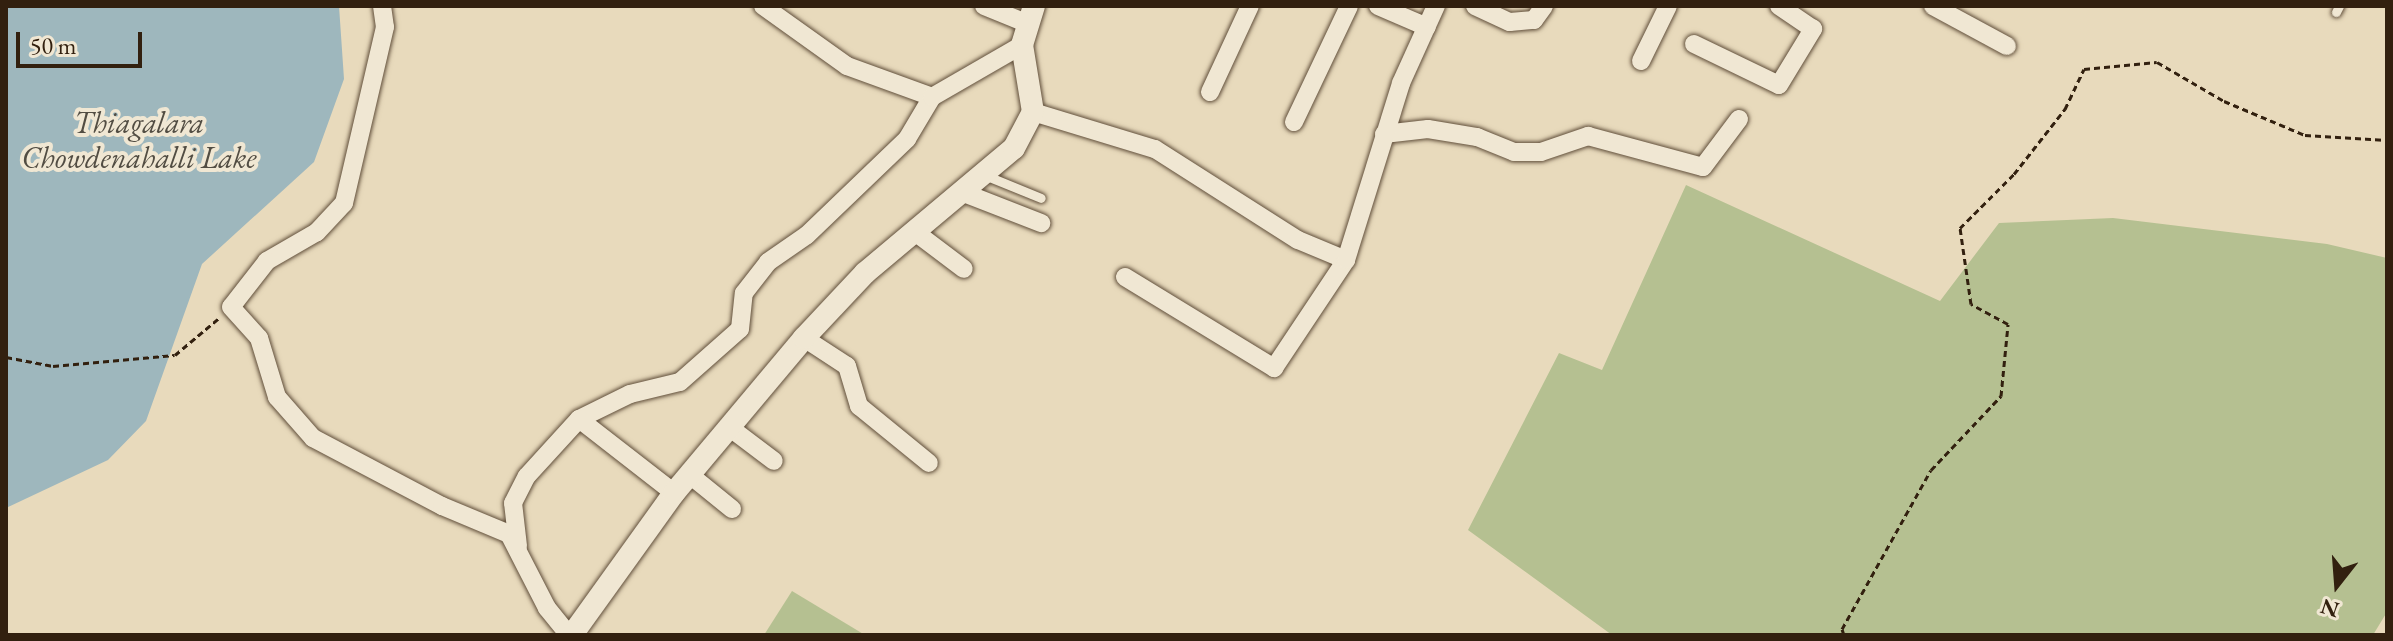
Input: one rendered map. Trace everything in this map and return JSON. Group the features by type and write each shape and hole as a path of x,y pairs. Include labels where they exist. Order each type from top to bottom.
{"street":[{"path":"382,6 385,27 344,203 317,232 267,261 231,307 259,338 277,397 313,438 442,506 509,534 518,546 547,608 571,635 674,493 804,338 865,273 987,176 1014,148 1033,112 1027,25"},
{"path":"763,6 847,66 932,97"},
{"path":"984,6 1027,25"},
{"path":"1210,92 1250,6"},
{"path":"1294,122 1349,6"},
{"path":"1378,6 1427,27"},
{"path":"1125,277 1271,368 1304,328 1346,260 1384,134 1436,6"},
{"path":"1475,6 1510,22 1534,20 1544,6"},
{"path":"1641,61 1668,6"},
{"path":"1694,44 1779,85 1813,29 1779,6"},
{"path":"1933,6 2007,46"},
{"path":"518,546 513,503 527,476 579,419 630,394 680,382 740,329 744,293 768,262 807,235 907,139 932,97 1027,25"},
{"path":"1033,112 1155,149 1298,240 1346,260"},
{"path":"1384,134 1428,129 1528,152 1588,136 1703,167 1739,119"},
{"path":"964,193 1041,223"},
{"path":"915,232 964,269"},
{"path":"804,338 847,366 859,406 929,463"},
{"path":"579,419 674,493"},
{"path":"729,427 774,461"},
{"path":"690,475 732,509"}],"lane":[{"path":"987,176 1041,198"}],"path":[{"path":"1844,635 1842,629 1931,470 2001,396 2008,324 1971,304 1960,228 2014,174 2065,109 2084,69 2157,62 2224,101 2305,135 2387,140"},
{"path":"6,357 53,366 175,355 231,307"}],"green space":[{"path":"1686,185 1940,301 1999,223 2113,218 2327,244 2387,258 2387,612 2373,635 1612,635 1468,530 1559,353 1602,370"},
{"path":"792,591 865,635 764,635"}],"water":[{"name":"Thiagalara Chowdenahalli Lake","path":"6,6 339,6 344,79 314,162 202,264 146,421 108,460 6,508"}]}
